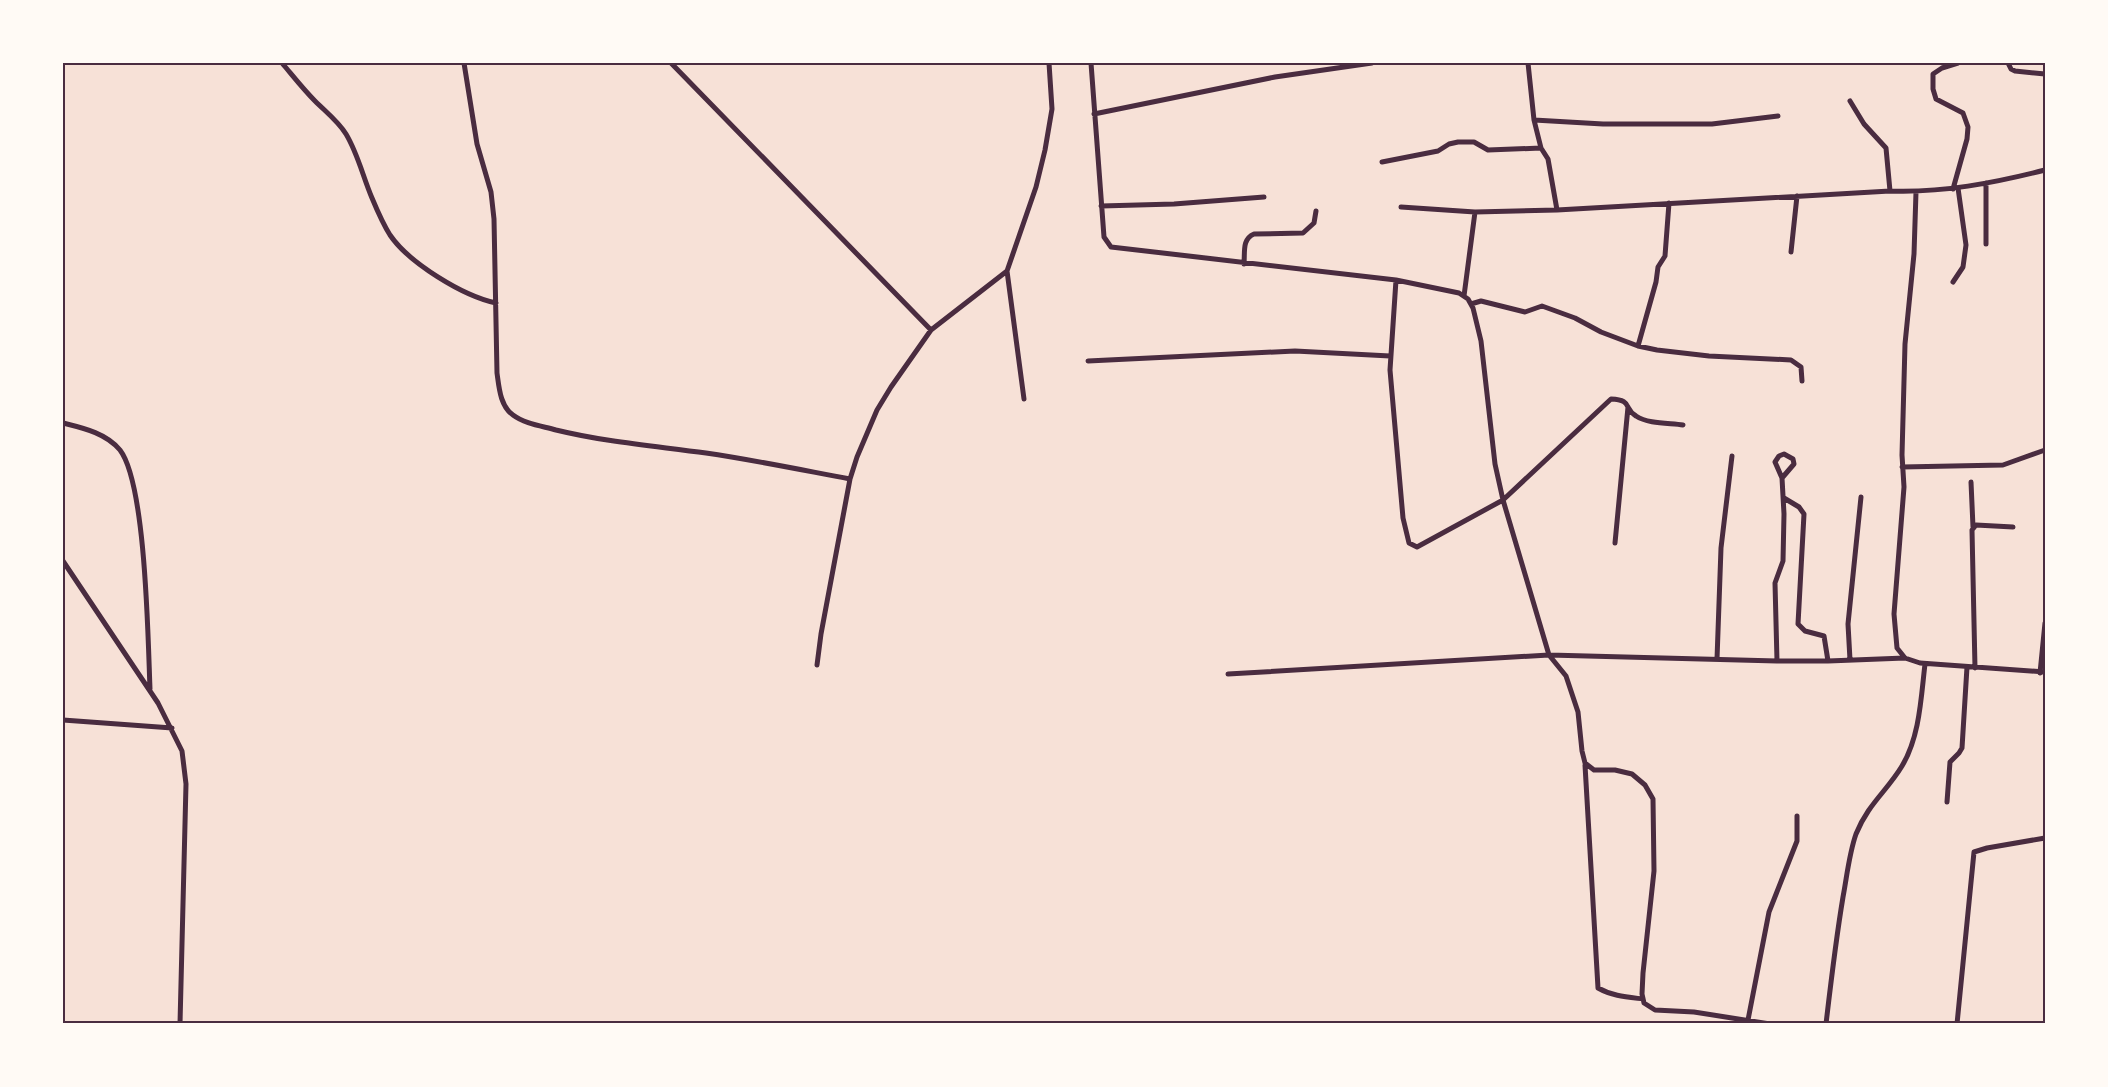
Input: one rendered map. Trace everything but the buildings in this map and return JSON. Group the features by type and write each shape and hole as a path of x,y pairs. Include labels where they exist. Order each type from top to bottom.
{"street":[{"path":"282,63 315,101 339,123 351,143 390,235 403,249 450,285 469,295 496,303"},
{"path":"464,63 477,144 491,192 494,219 497,373 500,392 506,408 519,418 543,427 850,479"},
{"path":"671,63 931,330"},
{"path":"1024,399 1007,271 1036,188 1045,150 1052,109 1049,63"},
{"path":"1091,63 1101,206 1104,237 1108,244 1115,248 1396,280 1464,296 1471,304 1481,341 1492,444 1503,500 1549,654 1566,676 1576,705 1585,763 1598,988 1618,996 1643,999"},
{"path":"1094,114 1275,77 1372,63"},
{"path":"1528,63 1534,120 1542,148 1548,159 1557,210"},
{"path":"1953,282 1963,267 1966,245 1956,189 1968,127 1963,113 1936,99 1933,74 1942,68 1958,63"},
{"path":"2008,63 2015,71 2045,74"},
{"path":"1850,101 1864,124 1886,148 1890,191"},
{"path":"1534,120 1603,124 1712,124 1778,116"},
{"path":"1382,162 1438,152 1449,144 1458,142 1473,142 1488,150 1542,148"},
{"path":"1401,207 1475,212 1557,210 1890,191 1916,192 1956,189 2045,170"},
{"path":"1986,183 1986,244"},
{"path":"1916,192 1914,254 1905,344 1902,467 1904,488 1894,614 1897,648 1905,658 1925,664 2042,672 2045,622"},
{"path":"1791,252 1797,196"},
{"path":"1101,206 1264,197"},
{"path":"1638,346 1652,299 1658,267 1665,256 1669,203"},
{"path":"1244,264 1248,237 1254,234 1303,233 1314,223 1316,211"},
{"path":"1464,296 1475,212"},
{"path":"817,665 850,479 878,410 891,387 931,330 1007,271"},
{"path":"1396,280 1390,356 1403,518 1411,546 1417,547 1503,500 1611,399 1621,400 1635,415 1644,420 1683,424"},
{"path":"1471,304 1481,302 1525,312 1542,306 1638,346 1709,356 1791,360 1801,367 1802,381"},
{"path":"1088,361 1285,351 1390,356"},
{"path":"1615,543 1628,405"},
{"path":"63,423 89,430 113,443 121,452 127,465 139,520 150,691"},
{"path":"1902,467 2003,465 2045,450"},
{"path":"1717,659 1721,548 1732,456"},
{"path":"1777,661 1774,583 1783,561 1782,478"},
{"path":"1971,482 1975,668"},
{"path":"1850,660 1848,624 1861,496"},
{"path":"1784,498 1799,507 1804,514 1798,624 1805,632 1824,636 1828,661"},
{"path":"1973,527 1976,525 2013,527"},
{"path":"63,561 150,691 172,728 182,751 186,784 180,1024"},
{"path":"1228,674 1549,654 1777,661 1905,658"},
{"path":"1826,1024 1833,961 1852,846 1866,813 1898,772 1911,748 1916,730 1925,664"},
{"path":"1947,802 1950,762 1962,748 1967,667"},
{"path":"63,720 172,728"},
{"path":"1585,763 1594,770 1623,771 1632,774 1645,785 1653,799 1654,871 1644,962 1643,999 1647,1006 1655,1010 1694,1012 1770,1024"},
{"path":"1748,1020 1769,912 1797,841 1797,816"},
{"path":"1957,1024 1974,852 2045,838"}]}
